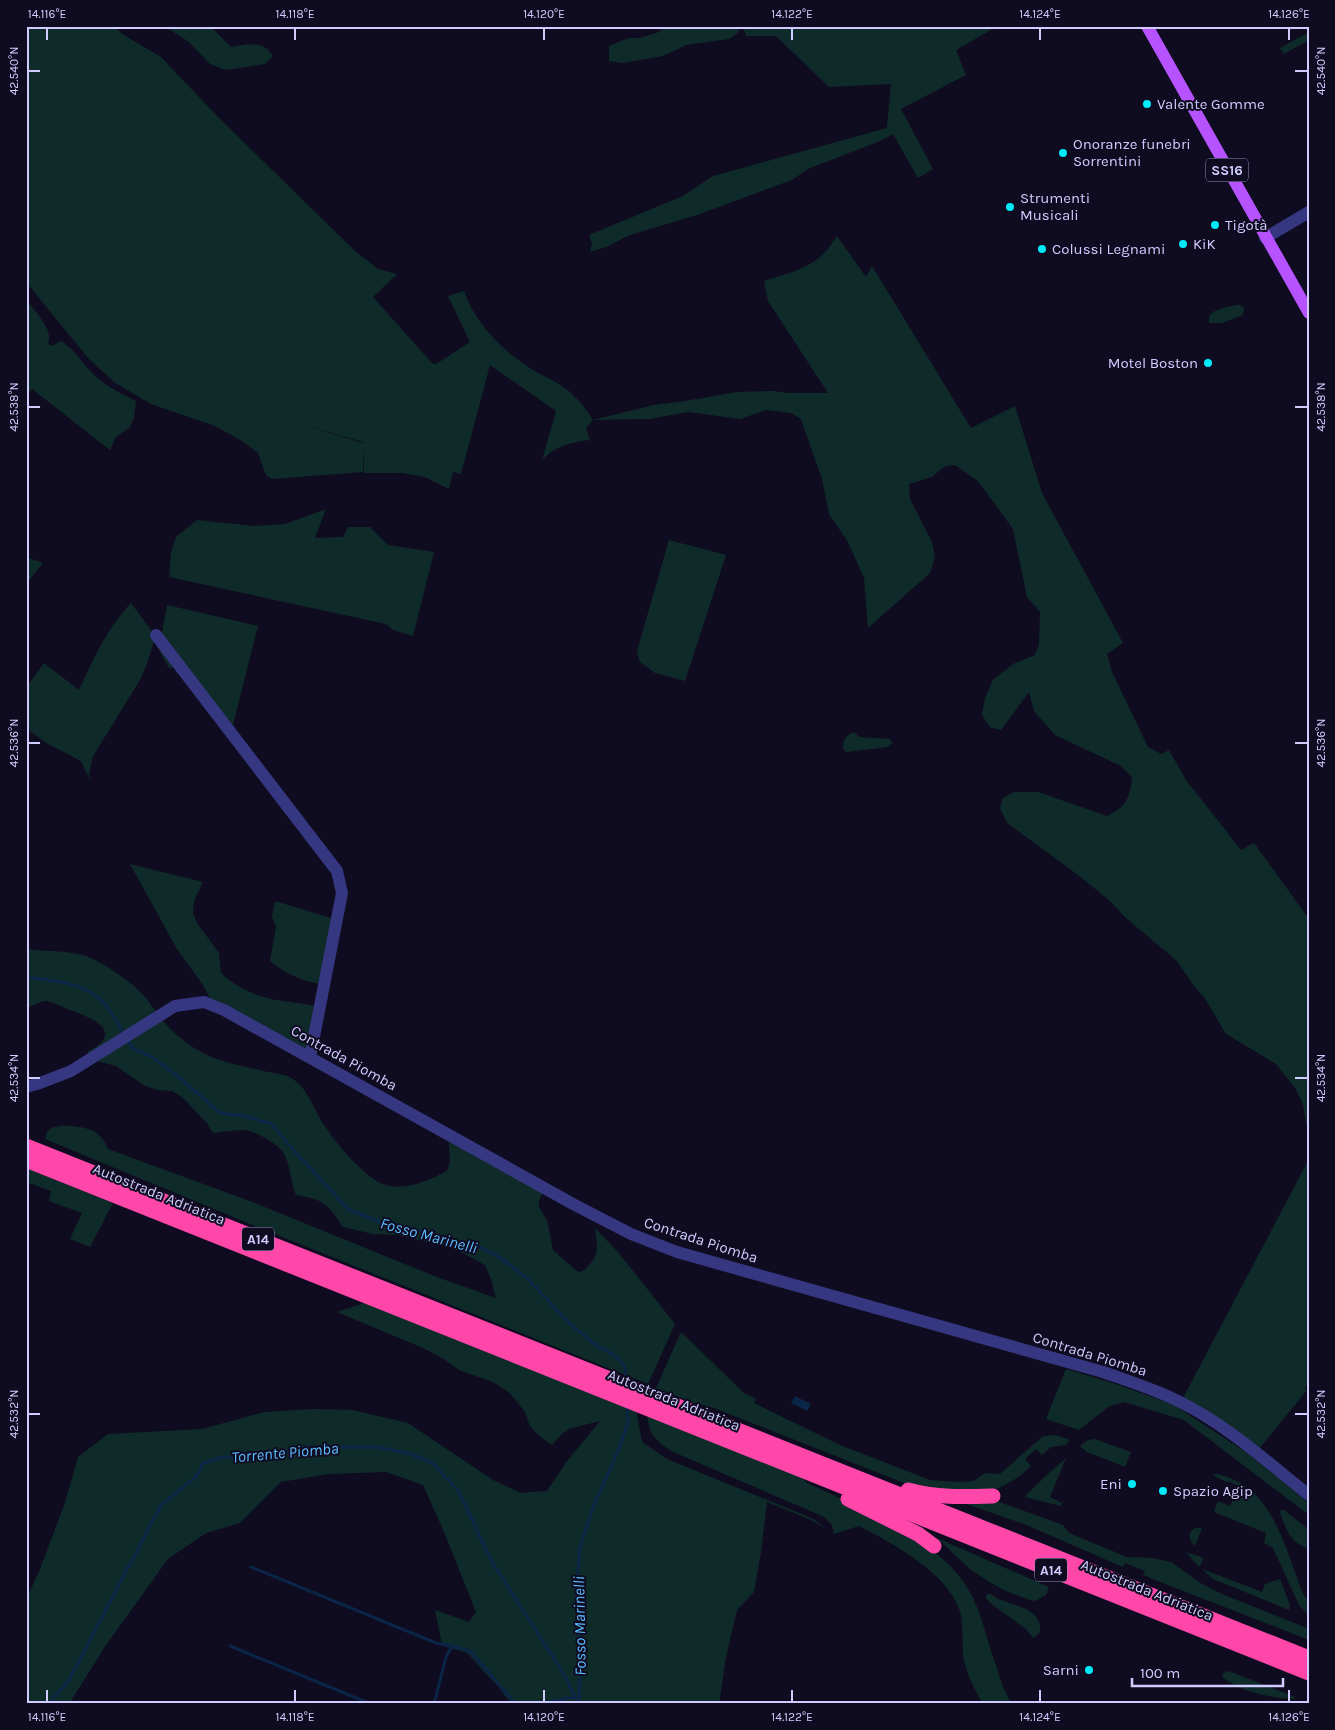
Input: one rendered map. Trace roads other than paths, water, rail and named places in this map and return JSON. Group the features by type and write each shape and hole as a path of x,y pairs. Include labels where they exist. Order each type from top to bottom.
{"highway":[{"name":"Autostrada Adriatica","path":"26,1146 484,1335 703,1430 1309,1673"},
{"name":"Autostrada Adriatica","path":"26,1160 681,1408 1309,1658"},
{"path":"794,1467 808,1482 878,1512 918,1534 934,1546"},
{"path":"837,1471 850,1468 926,1495 944,1497 993,1496"}],"main road":[{"name":"SS16","path":"1147,26 1309,314"}],"street":[{"path":"1265,238 1309,212"},
{"path":"156,635 336,871 342,893 310,1057"},
{"name":"Contrada Piomba","path":"26,1087 71,1071 175,1006 204,1002 224,1010 449,1136 631,1234 677,1252 1103,1372 1140,1385 1179,1402 1211,1420 1308,1493"}],"water":[{"path":"795,1396 811,1404 807,1411 791,1403"}],"waterway":[{"name":"Fosso Marinelli","path":"26,977 67,983 95,995 103,1002 125,1035"},
{"name":"Fosso Marinelli","path":"128,1040 132,1048 152,1057 220,1113 244,1116 272,1124 348,1209 382,1223 423,1231 480,1247 502,1259 527,1278 568,1322 596,1345 617,1357 625,1367 626,1380"},
{"name":"Fosso Marinelli","path":"579,1704 581,1648 576,1591 580,1547 594,1505 619,1449 628,1422 627,1406"},
{"name":"Torrente Piomba","path":"49,1704 69,1680 161,1505 197,1476 203,1463 223,1457 273,1456 300,1447 377,1447 411,1454 432,1463 457,1489 494,1565 565,1676 578,1704"},
{"path":"251,1567 436,1643 452,1646"},
{"path":"230,1646 371,1704"},
{"path":"434,1704 446,1657 452,1646 470,1651 516,1704"},
{"path":"537,1704 575,1697"}],"place":[{"name":"Valente Gomme","path":"1147,104"},
{"name":"Onoranze funebri Sorrentini","path":"1063,153"},
{"name":"Strumenti Musicali","path":"1010,207"},
{"name":"Tigotà","path":"1215,225"},
{"name":"KiK","path":"1183,244"},
{"name":"Colussi Legnami","path":"1042,249"},
{"name":"Motel Boston","path":"1208,363"},
{"name":"Eni","path":"1132,1484"},
{"name":"Spazio Agip","path":"1163,1491"},
{"name":"Sarni","path":"1089,1670"}]}
